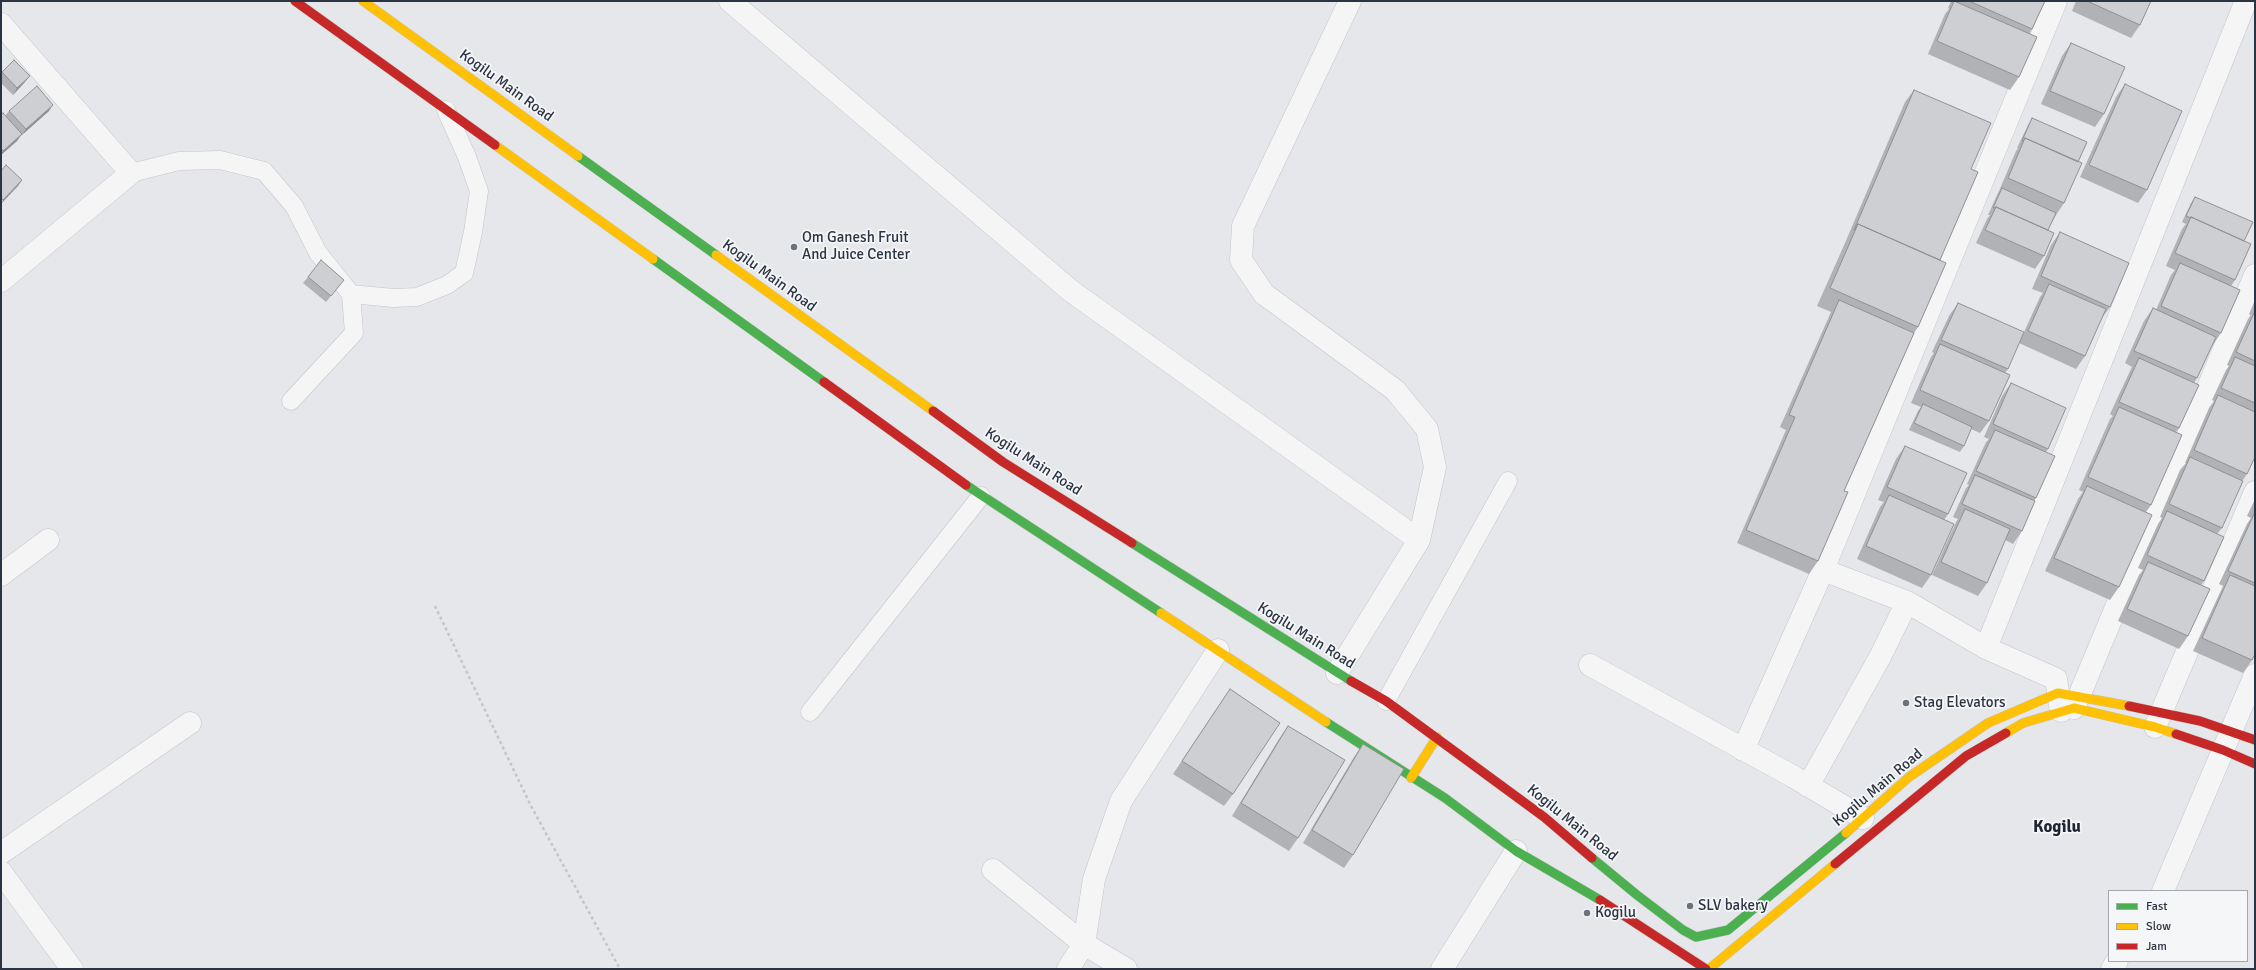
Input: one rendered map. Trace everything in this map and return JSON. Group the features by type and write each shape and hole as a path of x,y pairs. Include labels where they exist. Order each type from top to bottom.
{"main road":[{"path":"295,1 981,496 1411,778 1445,798 1516,851 1600,900 1708,969"},
{"name":"Kogilu Main Road","path":"363,1 1003,462 1338,673 1386,701 1544,817 1637,895 1683,930 1696,937 1708,939 1728,930 1815,860 1909,777 1988,723 2068,702 2158,719 2227,741 2255,740"},
{"name":"Kogilu Main Road","path":"1708,969 1966,756 2023,723 2068,702 2158,719 2227,741 2255,764"},
{"path":"1411,778 1437,737"},
{"path":"1708,956 1708,969"}],"street":[{"path":"730,1 1071,291 1419,540"},
{"path":"1338,673 1419,540 1435,467 1427,429 1395,390 1264,294 1241,260 1243,226 1350,1"},
{"path":"1743,750 1823,570 2056,1"},
{"path":"1986,648 2246,1"},
{"path":"1,24 131,173 1,281"},
{"path":"2068,702 2255,275"},
{"path":"2158,719 2255,492"},
{"path":"1,575 48,540"},
{"path":"1823,570 1907,602 1986,648 2056,679 2068,702"},
{"path":"1808,786 1880,657 1907,602"},
{"path":"1068,969 1084,944 1094,879 1121,801 1218,650"},
{"path":"1590,665 1863,818"},
{"path":"2163,890 2255,675"},
{"path":"1,852 190,723"},
{"path":"1443,969 1516,851"},
{"path":"993,870 1084,944 1126,969"},
{"path":"1,872 72,969"}],"lane":[{"path":"351,294 393,298 417,297 446,285 464,273 473,232 479,191 467,157 446,110"},
{"path":"131,173 179,161 220,160 264,171 294,206 318,253 351,294 354,333 291,401"},
{"path":"1386,701 1508,481"},
{"path":"810,712 981,496"}],"path":[{"path":"435,606 531,806 620,969"}],"building":[{"path":"1954,1 2037,37 2019,77 1937,41"},
{"path":"1969,1 2045,1 2032,29"},
{"path":"2087,1 2151,1 2140,25"},
{"path":"2071,43 2125,67 2104,114 2050,91"},
{"path":"14,60 30,76 17,88 2,72"},
{"path":"2125,84 2182,111 2147,190 2089,165"},
{"path":"37,86 53,105 26,129 9,111"},
{"path":"1914,90 1991,123 1971,169 1978,172 1940,260 1858,224 1854,230"},
{"path":"3,113 22,134 3,151 1,148 1,114"},
{"path":"2032,118 2087,142 2078,162 2025,138 2022,141"},
{"path":"2025,138 2082,163 2064,203 2008,178"},
{"path":"6,165 22,180 3,200 1,198 1,171"},
{"path":"2002,188 2056,213 2048,230 1996,207 1993,208"},
{"path":"2195,197 2253,222 2244,241 2186,216"},
{"path":"1996,207 2054,233 2044,256 1985,230"},
{"path":"2191,217 2251,244 2235,280 2175,253"},
{"path":"1858,224 1946,263 1918,327 1830,288"},
{"path":"2060,232 2129,263 2110,307 2041,276"},
{"path":"321,260 344,280 331,296 308,277"},
{"path":"2180,263 2240,290 2221,333 2161,306"},
{"path":"2049,284 2106,309 2085,356 2028,331"},
{"path":"1839,300 1914,333 1844,491 1848,492 1818,561 1746,530 1795,417 1789,415"},
{"path":"1958,303 2024,332 2008,369 1941,340"},
{"path":"2153,308 2216,337 2197,378 2134,351"},
{"path":"2255,311 2255,361 2236,352"},
{"path":"1940,344 2010,375 1989,421 1920,390"},
{"path":"2235,357 2255,366 2255,403 2221,388"},
{"path":"2139,358 2199,385 2179,428 2119,402"},
{"path":"2011,383 2066,408 2048,449 1993,424"},
{"path":"2218,395 2255,412 2255,457 2247,474 2194,450"},
{"path":"1923,404 1972,427 1964,446 1914,423"},
{"path":"2119,407 2182,435 2151,505 2088,477"},
{"path":"1995,430 2055,456 2036,498 1976,471"},
{"path":"1905,446 1967,473 1948,514 1887,487"},
{"path":"2190,457 2243,481 2222,528 2169,504"},
{"path":"1975,475 2035,501 2022,531 1962,504"},
{"path":"2087,486 2152,515 2119,587 2054,558"},
{"path":"1889,495 1954,524 1931,575 1866,546"},
{"path":"1965,509 2010,529 1987,583 1941,562"},
{"path":"2167,511 2224,537 2204,581 2147,555"},
{"path":"2255,512 2255,583 2228,571"},
{"path":"2148,562 2210,589 2188,636 2127,609"},
{"path":"2230,575 2255,586 2255,654 2252,660 2202,638"},
{"path":"1230,689 1280,723 1233,794 1182,761"},
{"path":"1288,726 1345,760 1298,838 1241,803"},
{"path":"1363,744 1404,769 1353,855 1312,830"}],"traffic: fast":[{"path":"578,156 716,255"},
{"path":"653,259 824,382"},
{"path":"966,485 1161,613"},
{"path":"1132,543 1351,681"},
{"path":"1326,722 1445,798 1516,851 1600,900"},
{"path":"1592,858 1683,930 1696,937 1728,930 1846,833"}],"traffic: slow":[{"path":"363,1 578,156"},
{"path":"495,145 653,259"},
{"path":"716,255 933,411"},
{"path":"1161,613 1326,722"},
{"path":"1846,833 1909,777 1988,723 2058,693 2129,706"},
{"path":"2006,733 2023,723 2074,708 2155,727 2176,734"},
{"path":"1411,778 1437,737"},
{"path":"1709,969 1835,864"}],"traffic: jam":[{"path":"295,1 495,145"},
{"path":"824,382 966,485"},
{"path":"933,411 1003,462 1132,543"},
{"path":"1351,681 1386,701 1544,817 1592,858"},
{"path":"2129,706 2200,721 2255,740"},
{"path":"1835,864 1966,756 2006,733"},
{"path":"2176,734 2223,750 2255,764"},
{"path":"1600,900 1706,969"}],"place":[{"name":"Om Ganesh Fruit And Juice Center","path":"794,247"},
{"name":"Stag Elevators","path":"1906,703"},
{"name":"SLV bakery","path":"1690,906"},
{"name":"Kogilu","path":"1587,913"}],"district":[{"name":"Kogilu","path":"2057,828"}]}
